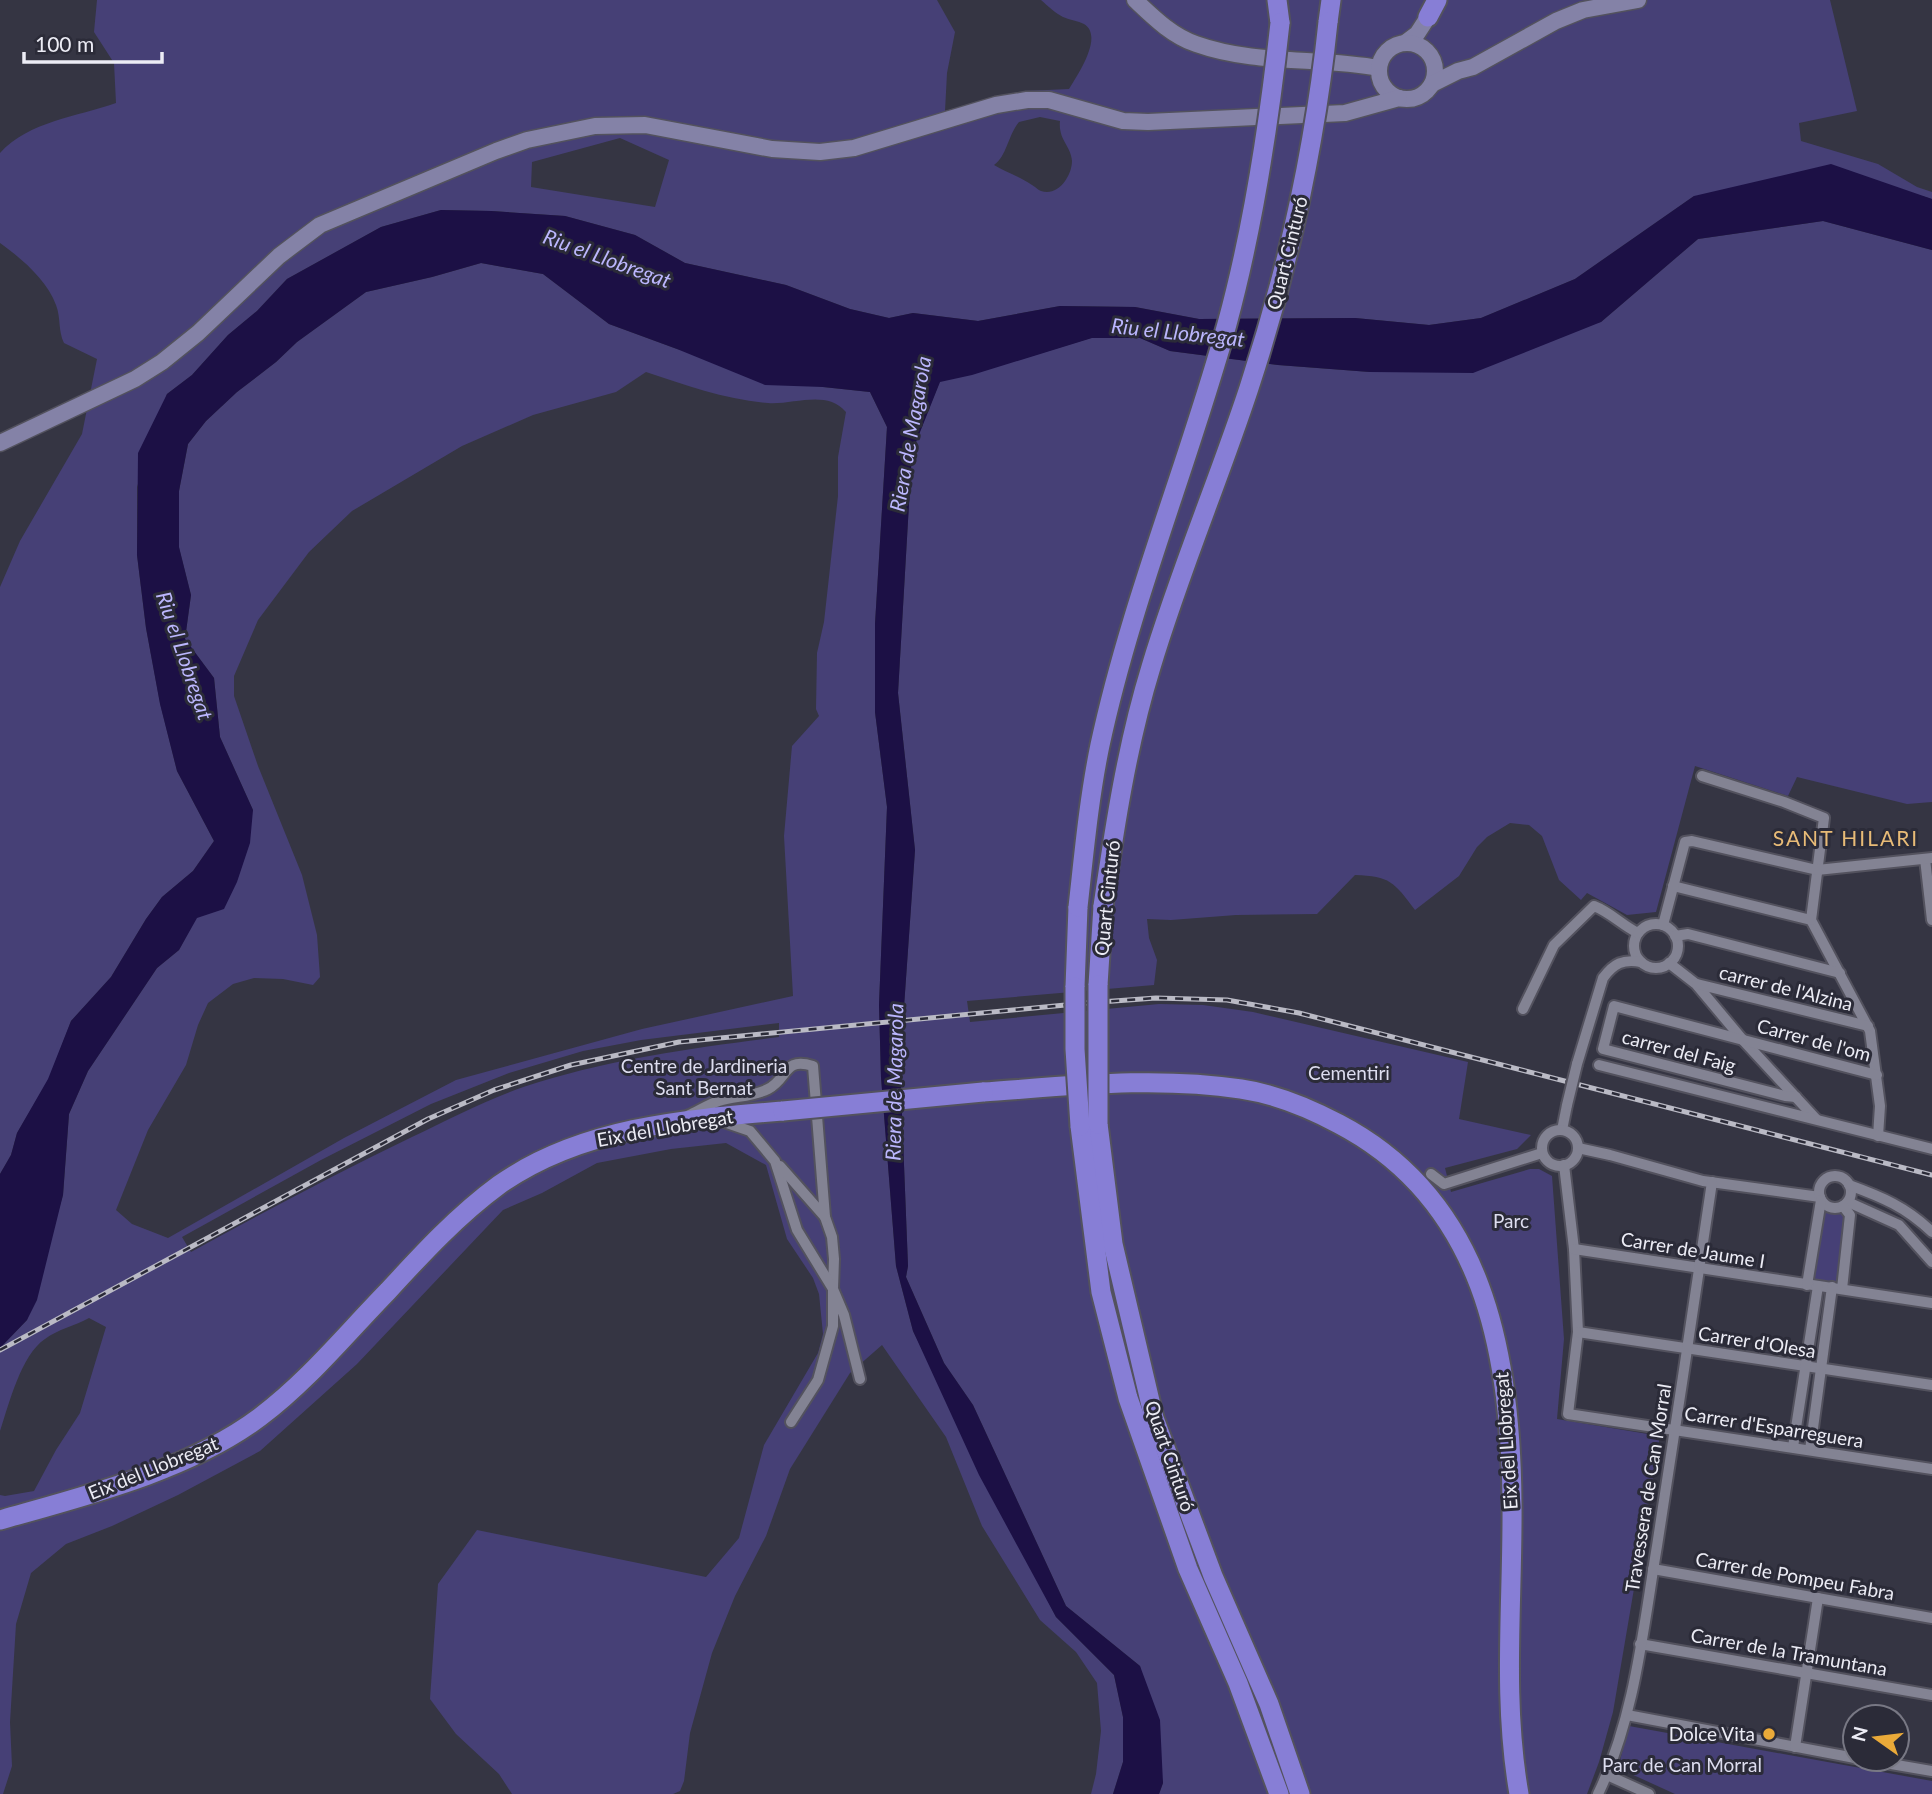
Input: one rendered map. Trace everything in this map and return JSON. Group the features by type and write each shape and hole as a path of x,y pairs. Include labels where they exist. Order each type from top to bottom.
{"highway":[{"path":"1277,0 1280,23"},
{"name":"Quart Cinturó","path":"1283,0 1266,142 1239,279 1213,371 1142,590 1111,701 1093,784 1078,907 1075,1049 1113,1244 1154,1418 1213,1576 1269,1704 1300,1794"},
{"name":"Quart Cinturó","path":"1279,1794 1238,1683 1188,1569 1128,1398 1101,1292 1089,1125 1103,906 1129,748 1150,669 1248,390 1282,279 1311,149 1331,0"},
{"name":"Eix del Llobregat","path":"0,1520 138,1479 203,1451 258,1419 299,1385 444,1234 499,1185 543,1160 587,1141 671,1123 716,1110 754,1119 783,1111 983,1091 1138,1081 1242,1089 1316,1111 1371,1141 1430,1196 1453,1228 1482,1287 1499,1348 1507,1404 1512,1503 1508,1672 1510,1724 1519,1794"},
{"name":"Eix del Llobregat","path":"1202,1086 1283,1108 1351,1138 1392,1169 1420,1198 1435,1216 1457,1252 1489,1339 1498,1394 1503,1465 1502,1716 1512,1794"}],"street":[{"path":"1135,0 1159,23 1194,44 1240,56 1379,68"},
{"path":"0,443 135,379 162,362 198,333 279,256 320,225 496,151 541,136 595,126 645,125 772,149 820,152 854,148 996,105 1027,100 1049,100 1123,121 1320,114 1365,109 1399,98 1421,95 1432,84 1473,67 1556,21 1583,10 1638,0"},
{"path":"1432,9 1425,36 1435,67 1432,84"},
{"path":"1399,98 1384,88 1379,68 1381,61 1391,48 1405,43 1416,34 1432,9"},
{"path":"1405,43 1420,46 1429,55 1458,71"},
{"path":"1365,109 1384,88"},
{"path":"1702,776 1784,802 1824,818 1811,920 1868,1026 1880,1106 1878,1136"},
{"path":"1663,925 1685,842 1692,841 1817,870 1928,859 1932,920"},
{"path":"1673,886 1811,920"},
{"path":"1523,1009 1554,945 1594,905 1606,910 1622,925 1638,933"},
{"path":"1562,1130 1577,1064 1602,978 1611,967 1625,960 1641,962 1655,968 1669,963 1677,951 1675,936 1663,925 1649,925 1638,933 1634,945 1641,962"},
{"path":"1675,936 1688,934 1840,973"},
{"path":"1669,963 1696,984 1742,1039 1816,1119"},
{"name":"carrer de l'Alzina","path":"1696,984 1868,1026"},
{"name":"carrer del Faig","path":"1742,1039 1614,1006 1603,1049 1796,1097"},
{"name":"Carrer de l'om","path":"1742,1039 1877,1075"},
{"path":"716,1110 771,1088 791,1065 800,1062 813,1066 825,1217 832,1237 834,1259 832,1326 818,1380 791,1422"},
{"path":"1599,1065 1927,1148 1932,1138"},
{"path":"754,1119 775,1161 797,1230 833,1289 844,1315 860,1379"},
{"path":"1562,1130 1574,1137 1578,1148 1572,1161 1564,1165 1551,1164 1542,1153 1547,1135 1562,1130"},
{"path":"1578,1148 1712,1182 1820,1198 1833,1208 1846,1204 1899,1225 1932,1262"},
{"path":"1431,1174 1444,1184 1542,1153"},
{"path":"775,1161 825,1217"},
{"path":"1564,1165 1574,1249 1578,1332"},
{"path":"1793,1447 1805,1366 1820,1186 1832,1177 1842,1178 1849,1185 1884,1197 1913,1214 1932,1232"},
{"name":"Travessera de Can Morral","path":"1598,1794 1607,1775 1626,1715 1640,1644 1712,1182"},
{"path":"1810,1450 1819,1370 1850,1215 1846,1204 1851,1193 1849,1185"},
{"name":"Carrer de Jaume I","path":"1574,1249 1699,1270 1837,1288"},
{"path":"1837,1288 1932,1303"},
{"name":"Carrer d'Olesa","path":"1578,1332 1932,1385"},
{"name":"Carrer d'Esparreguera","path":"1578,1332 1568,1414 1932,1469"},
{"name":"Carrer de Pompeu Fabra","path":"1653,1569 1932,1618"},
{"path":"1794,1747 1818,1598"},
{"name":"Carrer de la Tramuntana","path":"1640,1644 1932,1695"},
{"path":"1626,1715 1841,1755"},
{"path":"1911,1767 1932,1771"},
{"path":"1607,1775 1649,1794"}],"green space":[{"path":"97,0 937,0 955,32 947,73 945,111 1025,91 1069,89 1087,55 1091,37 1089,30 1084,24 1060,15 1041,0 1830,0 1857,111 1799,123 1801,141 1878,164 1917,187 1932,192 1932,199 1922,196 1694,196 1575,279 1481,318 1429,325 1355,318 1199,319 1135,307 1060,306 978,321 913,313 889,318 850,309 786,285 685,263 635,235 565,216 441,210 381,227 287,279 257,311 228,335 192,375 167,394 137,487 137,555 146,628 160,703 177,771 214,841 193,871 162,897 111,977 71,1021 49,1079 17,1133 11,1155 0,1174 0,587 20,541 82,434 97,359 64,343 58,310 52,296 40,278 0,243 0,153 12,142 39,127 116,103 114,63 94,32","holes":["1040,117 1060,121 1061,133 1072,161 1070,173 1063,184 1047,192 1040,191 994,165 1002,156 1019,122","620,138 669,160 655,207 531,187 532,162"]},
{"path":"1823,221 1932,250 1932,802 1907,804 1797,777 1788,796 1695,766 1656,912 1627,915 1587,893 1581,900 1559,880 1542,836 1529,825 1510,823 1487,837 1477,847 1459,876 1415,910 1390,882 1376,877 1355,875 1317,914 1147,919 1149,938 1157,960 1154,985 967,1001 970,1022 1159,1004 1203,1005 1253,1012 1468,1062 1459,1119 1531,1135 1517,1149 1445,1168 1451,1192 1530,1169 1539,1169 1552,1176 1564,1339 1557,1419 1660,1436 1613,1712 1587,1794 1159,1794 1163,1783 1140,1666 1066,1606 973,1405 944,1363 906,1277 908,1266 900,1064 915,850 898,693 912,452 940,381 1091,338 1140,338 1170,351 1278,365 1370,372 1601,322 1698,239"},
{"name":"Centre de Jardineria Sant Bernat","path":"481,263 543,274 609,324 677,349 823,387 870,392 887,427 875,624 875,712 887,807 879,1005 881,1077 896,1266 913,1331 1056,1617 1114,1675 1123,1717 1123,1762 1113,1794 1091,1794 1101,1731 1097,1683 1076,1652 1040,1620 982,1526 946,1437 882,1345 850,1373 790,1469 766,1536 735,1596 712,1653 690,1733 684,1781 680,1791 673,1794 512,1794 499,1774 456,1734 430,1699 438,1584 477,1530 706,1577 739,1538 764,1445 818,1353 823,1334 819,1294 813,1278 787,1239 766,1165 726,1143 671,1149 597,1163 542,1193 503,1210 357,1364 260,1451 178,1495 66,1544 31,1573 16,1624 10,1722 12,1766 3,1794 0,1794 0,1495 34,1491 80,1413 106,1327 89,1318 55,1333 37,1346 17,1381 0,1431 0,1348 27,1320 63,1195 69,1114 88,1071 157,968 179,950 253,810 220,737 214,678 185,639 191,595 179,548 179,491 188,444 206,421 237,392 297,342 366,292","holes":["646,372 737,399 768,403 829,401 846,412 838,457 838,496 824,622 817,653 816,709 819,716 792,746 784,836 793,996 642,1029 456,1080 344,1138 168,1238 132,1224 116,1210 148,1130 186,1065 208,1003 233,984 254,978 283,979 313,985 320,977 317,935 302,875 258,766 234,696 234,676 258,620 309,552 352,511 462,446 533,415 616,392","779,1023 779,1037 628,1060 568,1074 506,1093 384,1151 191,1252 182,1237 321,1160 431,1104 509,1073 583,1051 641,1040"]},
{"path":"1824,1211 1842,1212 1845,1217 1838,1284 1812,1281"},
{"name":"Parc de Can Morral","path":"1629,1726 1841,1764 1841,1773 1888,1773 1932,1781 1932,1794 1675,1794 1618,1768"}],"water":[{"path":"1831,164 1932,199 1932,250 1823,221 1698,239 1601,322 1473,373 1370,372 1278,365 1170,351 1140,338 1092,338 972,375 940,382 912,452 898,693 915,850 900,1064 908,1266 906,1277 944,1363 973,1405 1066,1606 1140,1666 1160,1720 1163,1783 1159,1794 1113,1794 1123,1762 1123,1717 1114,1675 1056,1617 979,1475 913,1331 896,1266 881,1077 879,1005 887,807 875,712 875,624 887,427 870,392 765,385 609,324 543,274 481,263 366,292 297,342 206,421 188,444 179,491 179,547 191,595 185,639 214,678 220,737 253,810 250,843 237,882 224,909 197,918 179,950 157,968 88,1071 69,1114 63,1195 37,1300 27,1320 0,1348 0,1174 11,1155 17,1133 48,1079 71,1021 111,977 162,897 193,871 214,841 177,771 160,704 146,628 137,555 138,453 167,394 192,375 228,335 257,311 287,279 381,227 441,210 491,211 565,216 635,235 685,263 786,285 850,309 889,318 913,313 978,321 1060,306 1135,307 1199,319 1355,318 1429,325 1481,318 1575,279 1694,196"}],"railway":[{"path":"0,1350 428,1119 494,1090 571,1065 679,1042 1086,1003 1156,998 1227,1000 1299,1013 1932,1175"}],"place":[{"name":"Dolce Vita","path":"1769,1734"}],"district":[{"name":"SANT HILARI","path":"1846,839"}],"water label":[{"name":"Riu el Llobregat","path":"607,259"},
{"name":"Riu el Llobregat","path":"1178,333"},
{"name":"Riera de Magarola","path":"911,434"},
{"name":"Riu el Llobregat","path":"184,656"},
{"name":"Riera de Magarola","path":"895,1082"}],"park label":[{"name":"Cementiri","path":"1349,1073"},
{"name":"Parc","path":"1511,1221"}]}
